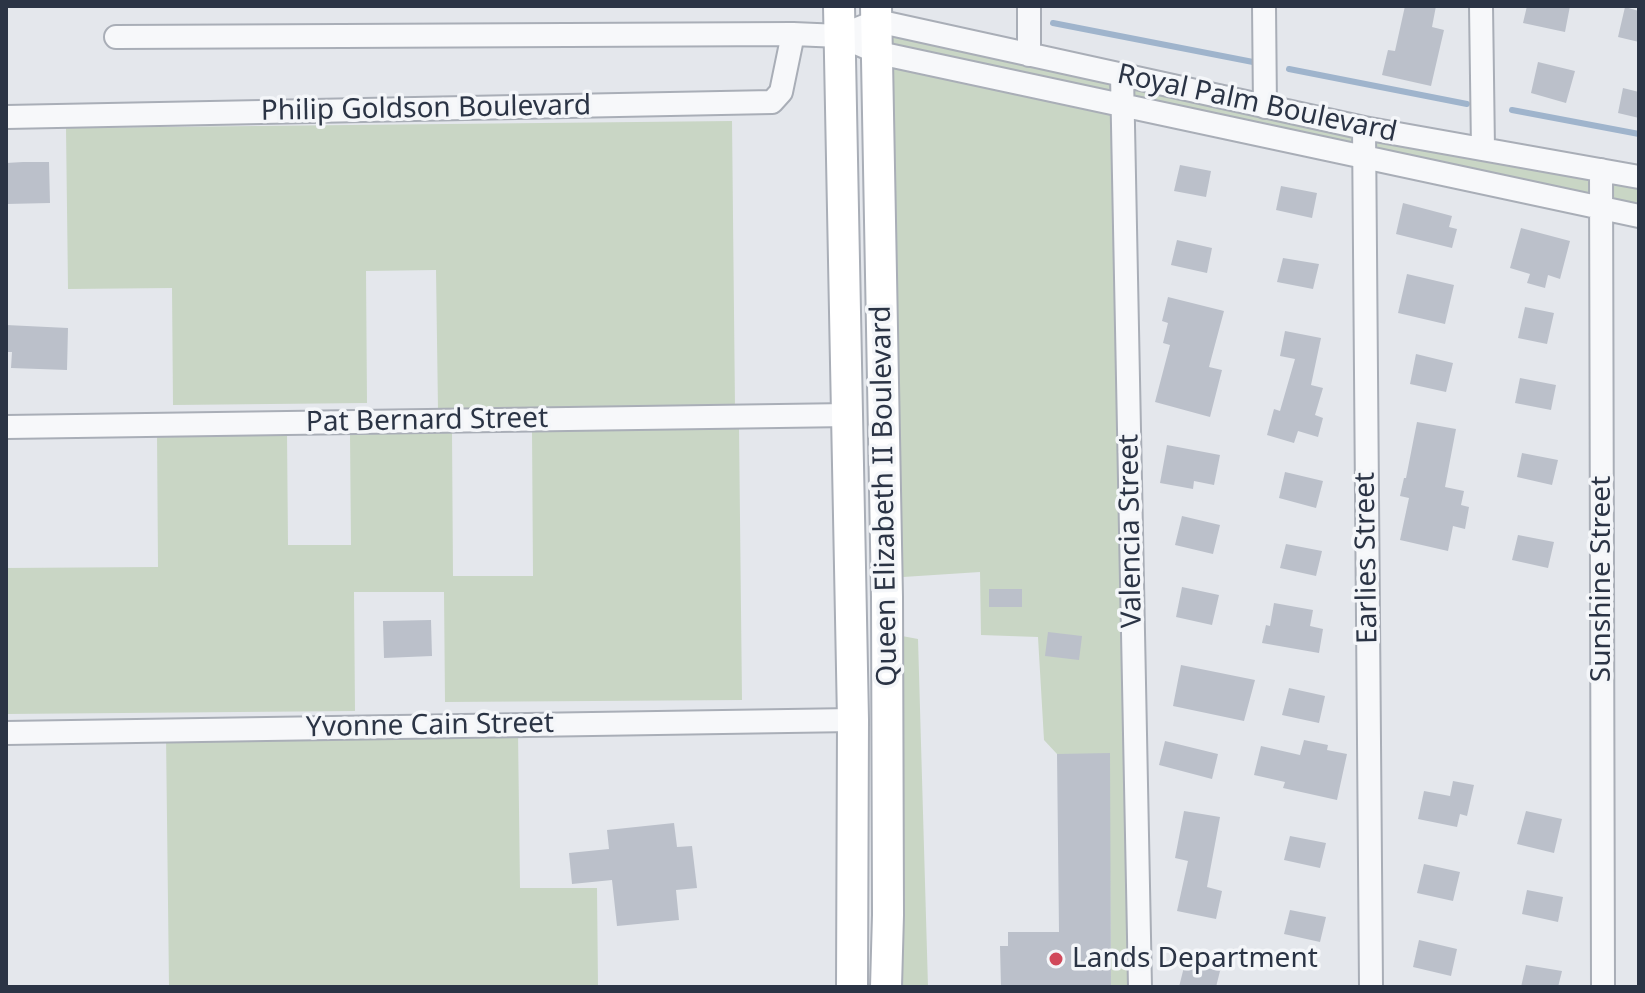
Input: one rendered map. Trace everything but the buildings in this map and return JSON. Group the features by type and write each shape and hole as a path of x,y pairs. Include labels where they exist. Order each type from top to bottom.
{"street":[{"name":"Queen Elizabeth II Boulevard","path":"839,6 849,415 853,720 852,987"},
{"path":"1029,6 1029,55"},
{"path":"1264,6 1265,107"},
{"path":"1481,6 1483,149"},
{"name":"Queen Elizabeth II Boulevard","path":"876,14 887,597 886,987"},
{"path":"116,37 840,36 876,14"},
{"name":"Royal Palm Boulevard","path":"876,14 1029,55 1265,107 1364,128 1639,177"},
{"name":"Philip Goldson Boulevard","path":"6,117 772,102 781,92 793,34"},
{"name":"Royal Palm Boulevard","path":"840,36 879,53 1639,216"},
{"name":"Valencia Street","path":"1122,75 1140,987"},
{"name":"Earlies Street","path":"1364,128 1371,987"},
{"name":"Sunshine Street","path":"1601,170 1603,987"},
{"name":"Pat Bernard Street","path":"6,427 849,415"},
{"path":"851,597 887,597"},
{"name":"Yvonne Cain Street","path":"6,733 853,720"},
{"path":"852,914 888,915"}],"green space":[{"path":"877,21 1639,177 1639,216 1123,106 1140,987 1111,987 1109,754 1057,754 1044,740 1038,637 981,635 980,572 903,577"},
{"path":"732,121 735,408 438,410 436,270 366,271 367,403 173,405 172,288 68,289 66,128"},
{"path":"739,428 742,700 445,702 444,592 354,592 355,711 6,714 6,568 158,567 157,434 287,433 288,545 351,545 350,434 452,433 453,576 533,576 532,430"},
{"path":"902,636 918,639 928,987 899,987"},
{"path":"518,732 520,888 597,888 598,987 169,987 166,735"}],"waterway":[{"path":"1053,23 1253,62"},
{"path":"1289,69 1467,104"},
{"path":"1512,110 1639,134"}],"place":[{"name":"Lands Department","path":"1056,959"}]}
